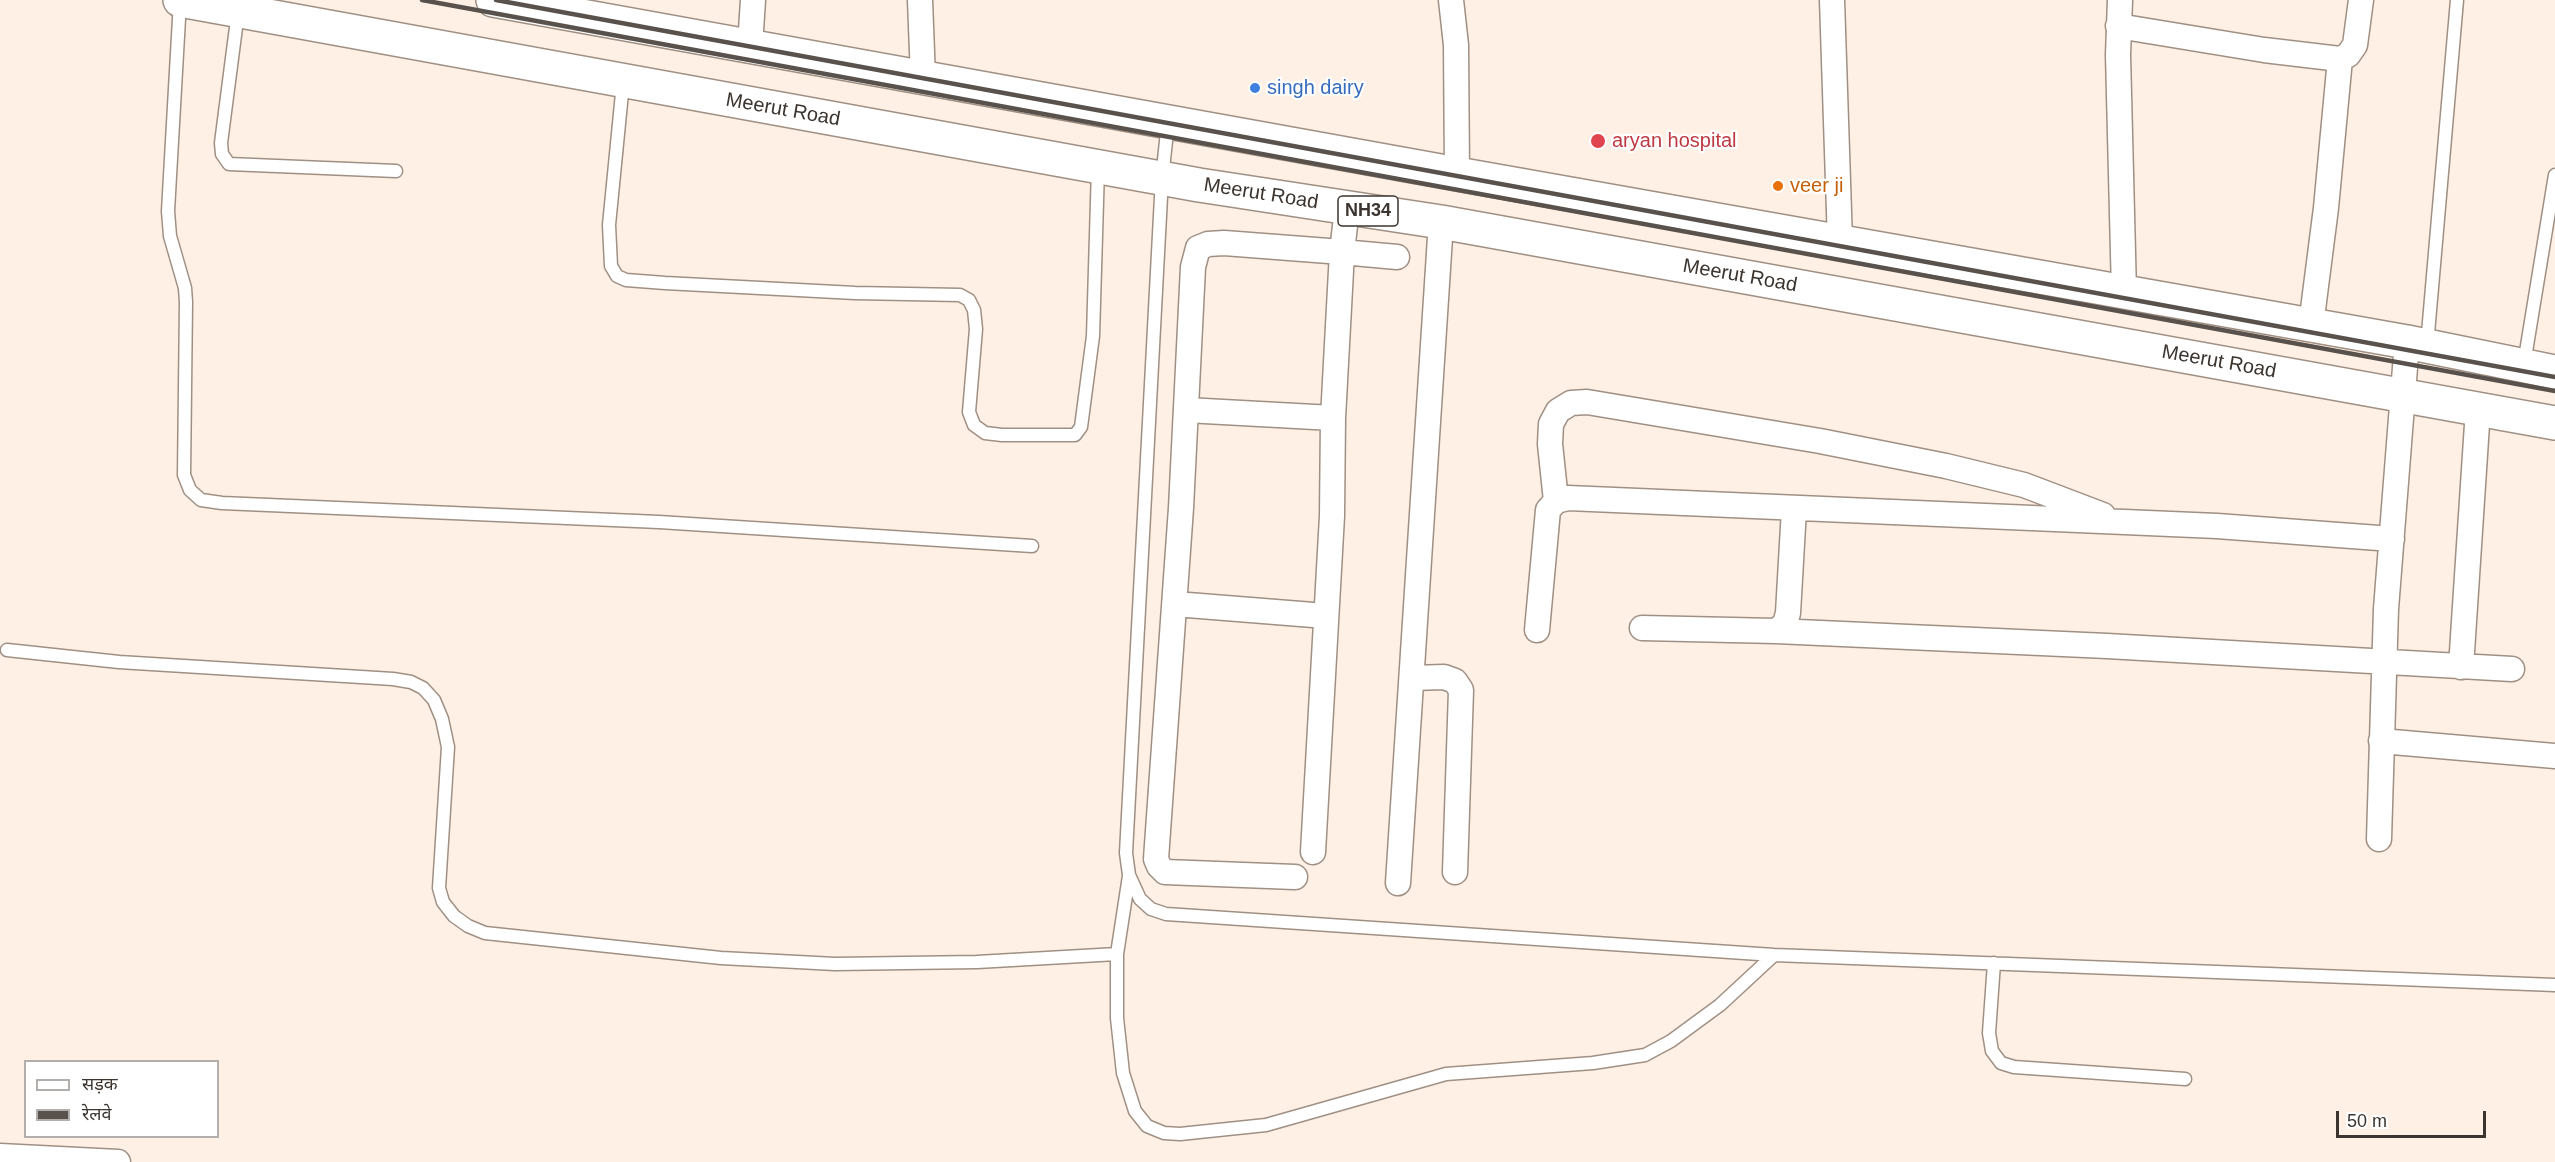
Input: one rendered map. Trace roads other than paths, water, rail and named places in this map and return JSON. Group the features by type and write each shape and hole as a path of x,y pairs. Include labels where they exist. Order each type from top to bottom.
{"highway":[{"name":"Meerut Road","path":"180,0 1098,167 1441,222 2555,423"},
{"path":"493,0 1840,243 2417,344 2555,372"}],"street":[{"path":"750,46 753,0"},
{"path":"920,0 922,78"},
{"path":"1451,0 1456,45 1457,174"},
{"path":"1832,0 1840,243"},
{"path":"2120,0 2118,26 2124,293"},
{"path":"2118,26 2294,55 2340,59 2348,56 2355,45 2361,0"},
{"path":"2311,325 2326,208 2340,59"},
{"path":"1313,852 1332,516 1333,418 1342,252 1347,208"},
{"path":"1398,883 1441,222"},
{"path":"1295,877 1165,872 1159,866 1155,849 1175,604 1193,267 1198,248 1208,244 1224,243 1397,257"},
{"path":"2379,838 2384,662 2403,395 2417,344"},
{"path":"1556,501 1550,444 1551,424 1558,411 1564,407 1587,402 1820,441 1946,466 2024,485 2125,523"},
{"path":"2461,668 2478,409"},
{"path":"1186,410 1333,418"},
{"path":"1537,630 1548,510 1556,501 1568,498 2217,526 2392,539"},
{"path":"1776,631 1785,624 1788,613 1794,509"},
{"path":"1175,604 1326,616"},
{"path":"1642,628 1776,631 2107,645 2461,668 2512,669"},
{"path":"1412,678 1444,677 1455,681 1461,690 1455,872"},
{"path":"2381,741 2555,756"},
{"path":"0,1156 118,1162"}],"lane":[{"path":"180,0 168,211 170,236 185,288 186,302 184,475 190,490 201,500 234,504 659,522 1032,546"},
{"path":"2417,344 2457,0"},
{"path":"238,10 221,143 222,154 230,164 396,171"},
{"path":"623,81 609,225 611,266 617,276 626,280 688,284 855,293 960,295 969,300 974,310 976,329 969,412 974,425 985,433 1075,435 1081,427 1093,336 1098,167"},
{"path":"1168,122 1162,178 1127,830 1126,853 1129,875 1117,954 1117,1018 1123,1073 1135,1111 1147,1126 1164,1133 1180,1134 1266,1125 1446,1074 1611,1061 1645,1055 1671,1041 1720,1005 1774,955"},
{"path":"2523,365 2555,175"},
{"path":"7,650 119,662 393,679 411,682 423,688 434,700 442,719 448,747 439,888 443,902 454,916 468,926 485,933 721,958 835,964 977,962 1117,954"},
{"path":"1129,875 1140,899 1151,909 1166,914 1774,955 2555,985"},
{"path":"1994,963 1989,1033 1992,1051 2001,1063 2014,1067 2185,1079"}],"railway":[{"path":"422,0 2555,391"},
{"path":"496,0 2555,377"}],"place":[{"name":"singh dairy","path":"1255,88"},
{"name":"aryan hospital","path":"1598,141"},
{"name":"veer ji","path":"1778,186"}]}
